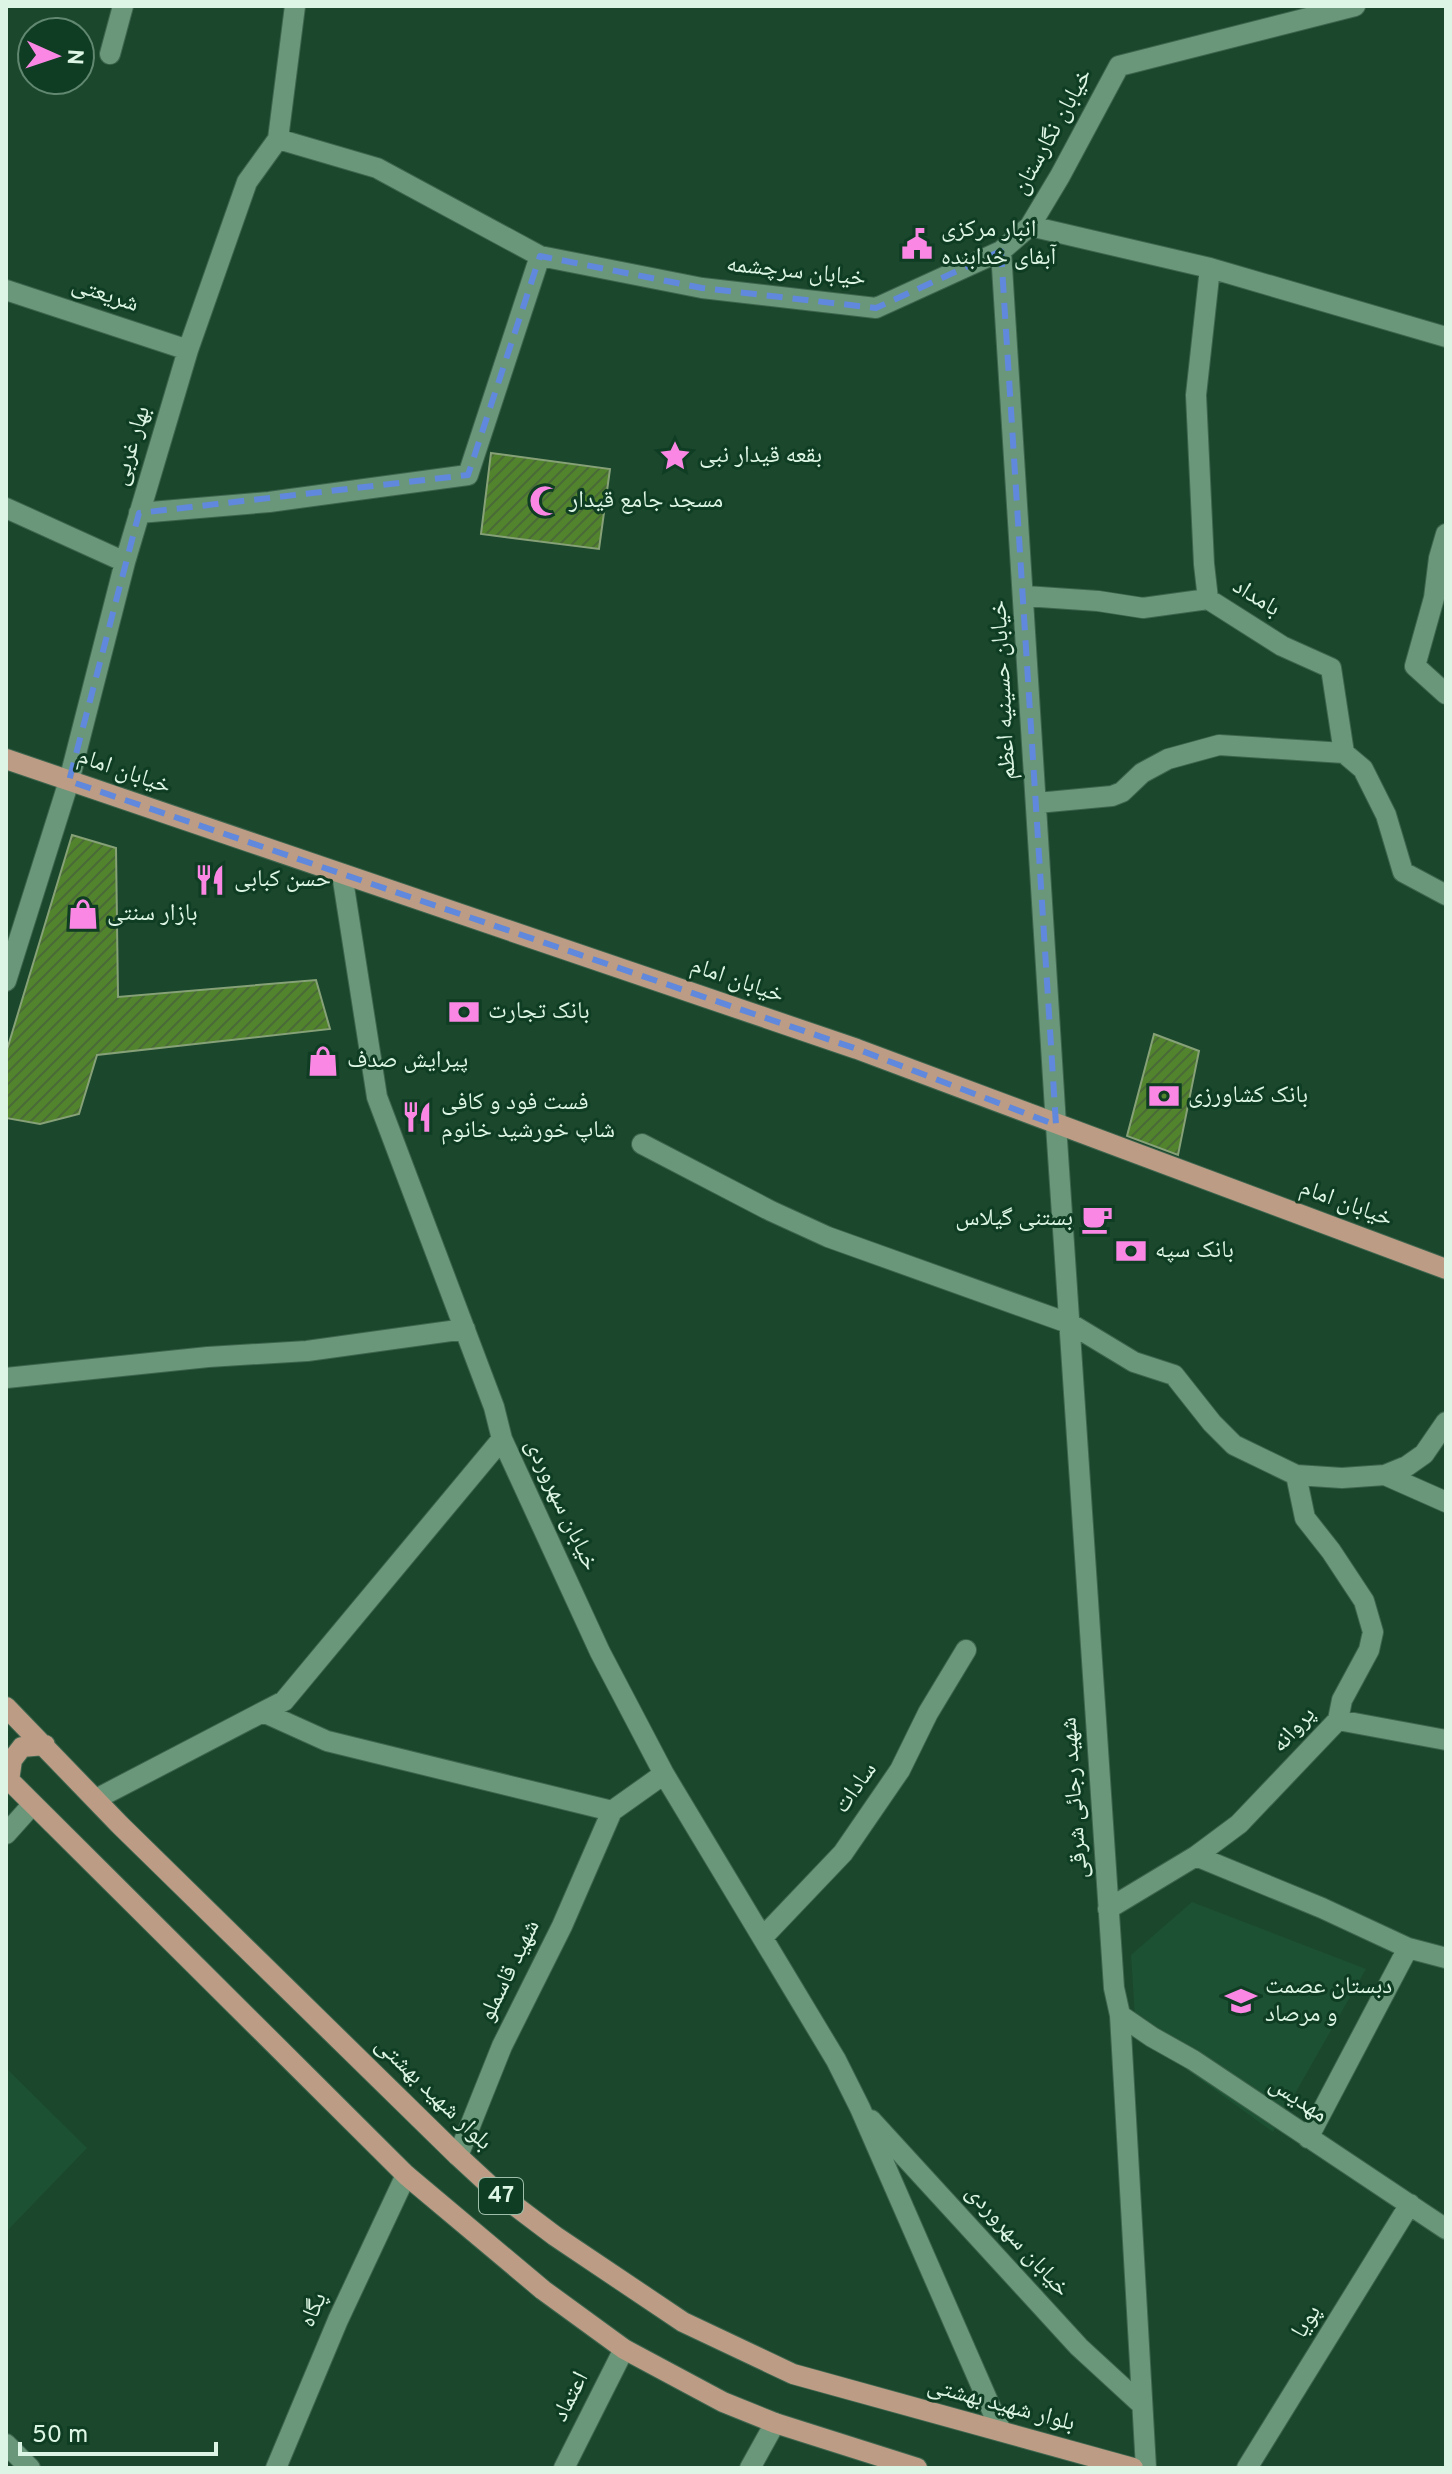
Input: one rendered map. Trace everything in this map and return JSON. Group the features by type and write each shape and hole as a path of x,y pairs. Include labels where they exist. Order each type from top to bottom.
{"main road":[{"name":"خیابان امام","path":"6,759 857,1049 1446,1269"},
{"name":"بلوار شهید بهشتی","path":"6,1707 458,2156 498,2193 555,2236 683,2322 793,2374 1133,2468"},
{"path":"8,1779 12,1760 22,1747 45,1745"},
{"name":"47","path":"8,1779 406,2175 543,2290 624,2349 723,2402 775,2423 917,2468"}],"street":[{"path":"110,54 123,6"},
{"path":"278,139 295,6"},
{"name":"خیابان نگارستان","path":"1030,226 1119,66 1355,6"},
{"name":"خیابان سرچشمه","path":"278,139 377,168 540,256 702,288 876,308 1001,251 1030,226"},
{"name":"بهار غربی","path":"6,981 69,781 125,562 188,350 247,182 278,139"},
{"path":"1030,226 1210,268 1446,337"},
{"name":"خیابان حسینیه اعظم","path":"1001,251 1056,1125"},
{"path":"139,513 269,502 468,475 540,256"},
{"name":"بامداد","path":"1210,268 1196,395 1208,599 1282,646 1331,668 1344,753"},
{"name":"شریعتی","path":"6,290 188,350"},
{"path":"6,508 125,562"},
{"path":"1446,534 1439,558 1434,598 1415,666 1446,694"},
{"path":"1025,596 1098,601 1143,608 1208,599"},
{"path":"1037,803 1112,796 1122,792 1142,773 1168,759 1219,745 1344,753 1363,769 1386,815 1403,872 1446,895"},
{"name":"خیابان سهروردی","path":"342,874 377,1097 494,1407 502,1439 600,1652 664,1774 836,2060 860,2108 1001,2431"},
{"name":"شهید رجائی شرقی","path":"1056,1125 1108,1909 1114,1988 1120,2015 1146,2468"},
{"path":"642,1144 828,1237 1071,1324 1134,1362 1174,1375 1234,1445 1296,1475 1342,1478 1385,1475 1407,1466 1424,1454 1446,1422"},
{"path":"6,1378 208,1357 307,1351 465,1329"},
{"path":"96,1799 284,1701 502,1439"},
{"name":"پروانه","path":"1108,1909 1196,1856 1239,1824 1338,1720 1342,1700 1369,1650 1373,1632 1364,1601 1305,1518 1296,1475"},
{"path":"1385,1475 1446,1502"},
{"name":"سادات","path":"763,1937 843,1853 900,1770 928,1713 966,1650"},
{"path":"265,1713 327,1741 612,1811 664,1774"},
{"path":"1338,1720 1446,1740"},
{"path":"6,1834 32,1805"},
{"name":"شهید قاسملو","path":"458,2156 502,2046 562,1926 612,1811"},
{"path":"1196,1856 1322,1908 1408,1948 1446,1958"},
{"path":"1308,2138 1408,1948"},
{"name":"مهدیس","path":"1120,2015 1193,2060 1446,2229"},
{"name":"خیابان سهروردی","path":"860,2108 1079,2347 1141,2404"},
{"name":"پگاه","path":"280,2466 338,2320 406,2175"},
{"name":"پویا","path":"1247,2468 1410,2204"},
{"name":"اعتماد","path":"564,2468 624,2349"},
{"path":"750,2468 775,2423"},
{"path":"6,2444 30,2468"}],"highlighted area":[{"path":"1001,251 1056,1125 857,1049 69,781 139,513 468,475 540,256 702,288 876,308"}],"shaded area":[{"name":"دبستان عصمت و مرصاد","path":"1192,1902 1366,1969 1273,2132 1136,2033 1131,1955"},
{"path":"6,2068 87,2148 6,2232"}],"building":[{"name":"مسجد جامع قیدار","path":"491,453 610,469 599,549 481,534"},
{"name":"بازار سنتی","path":"72,835 116,848 118,997 316,980 330,1029 97,1055 79,1114 40,1124 6,1118 6,1053"},
{"name":"بانک کشاورزی","path":"1154,1034 1199,1051 1178,1155 1127,1136"}],"place":[{"name":"انبار مرکزی آبفای خدابنده","path":"917,244"},
{"name":"بقعه قیدار نبی","path":"675,456"},
{"name":"مسجد جامع قیدار","path":"545,501"},
{"name":"حسن کبابی","path":"210,880"},
{"name":"بازار سنتی","path":"83,914"},
{"name":"بانک تجارت","path":"464,1012"},
{"name":"پیرایش صدف","path":"323,1061"},
{"name":"بانک کشاورزی","path":"1164,1096"},
{"name":"فست فود و کافی شاپ خورشید خانوم","path":"417,1117"},
{"name":"بستنی گیلاس","path":"1097,1219"},
{"name":"بانک سپه","path":"1131,1251"},
{"name":"دبستان عصمت و مرصاد","path":"1241,2001"}]}
